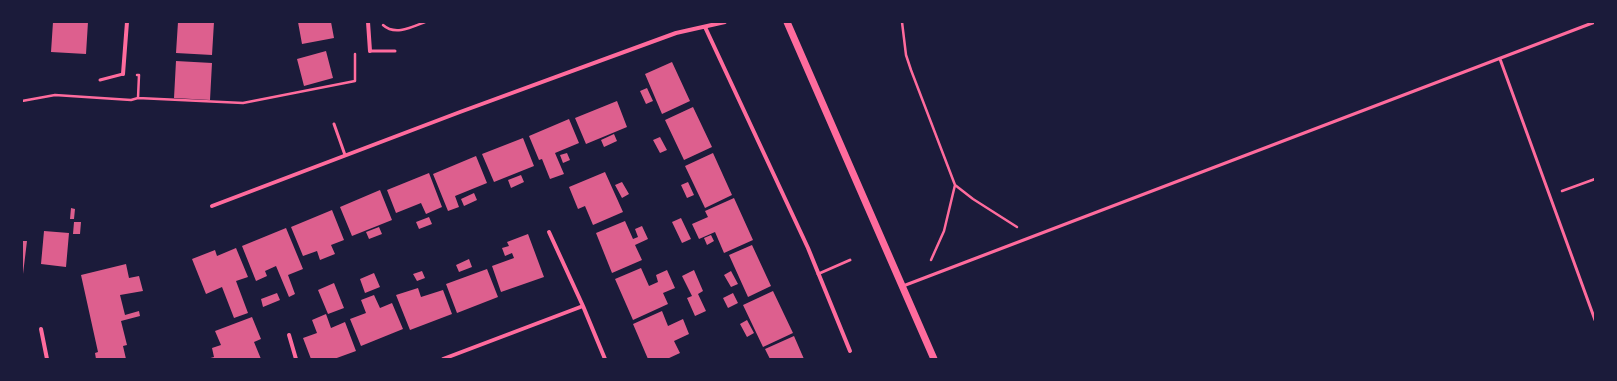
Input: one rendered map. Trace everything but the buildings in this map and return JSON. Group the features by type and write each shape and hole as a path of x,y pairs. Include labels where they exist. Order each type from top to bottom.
{"street":[{"path":"123,74 127,22"},
{"path":"368,22 370,52"},
{"path":"212,206 345,155 676,33 725,22"},
{"path":"787,22 934,359"},
{"path":"705,27 808,248 850,351"},
{"path":"549,232 583,306 605,359"},
{"path":"443,359 583,306"},
{"path":"42,329 47,359"},
{"path":"289,335 296,359"}],"lane":[{"path":"902,286 1595,22"},
{"path":"370,52 395,50"},
{"path":"1500,59 1595,320"},
{"path":"100,80 123,74"},
{"path":"334,124 345,155"},
{"path":"818,274 850,260"}],"path":[{"path":"380,22 386,28 394,31 405,30 425,22"},
{"path":"902,22 906,54 911,70 944,160 955,184 973,199 1024,231 1042,233"},
{"path":"22,101 55,95 131,100 138,98 243,103 355,82"},
{"path":"1550,195 1595,178"},
{"path":"925,263 930,260 944,231 955,184"}]}
